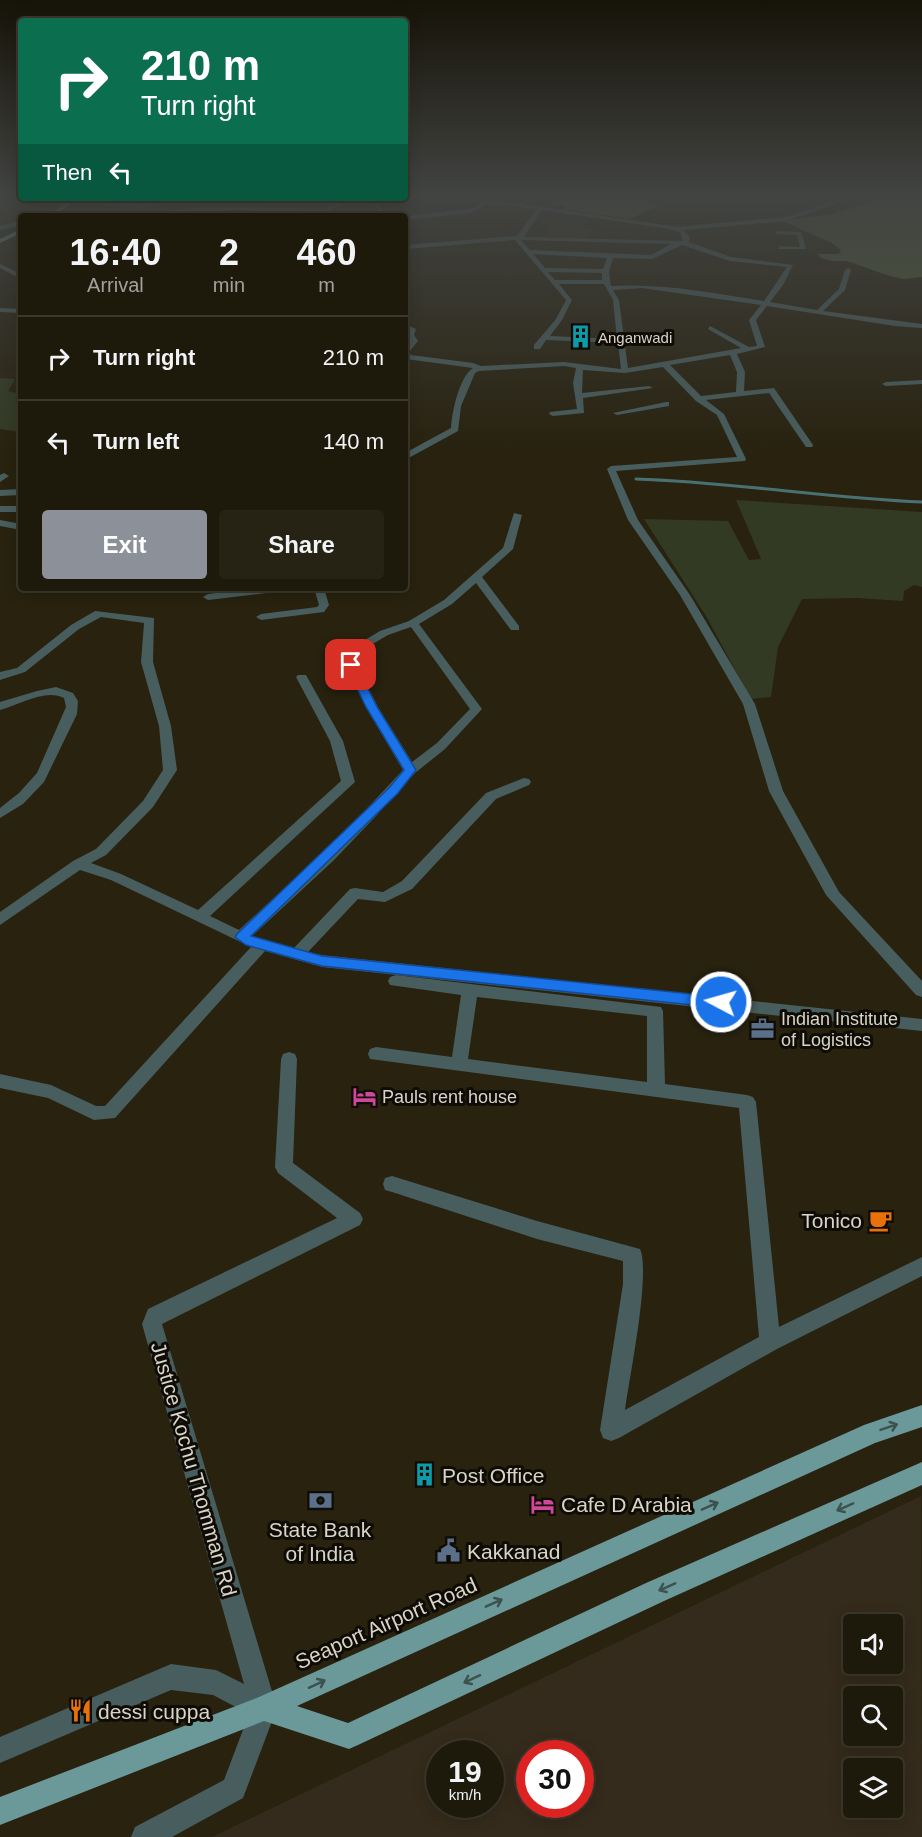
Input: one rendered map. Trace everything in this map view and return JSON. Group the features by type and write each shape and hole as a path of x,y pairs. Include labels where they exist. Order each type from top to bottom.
{"main road":[{"name":"Seaport Airport Road","path":"0,1811 264,1708 872,1434 922,1416"},
{"path":"264,1708 349,1736 656,1592 922,1473"}],"street":[{"path":"606,281 616,300 626,371"},
{"path":"408,455 456,429 457,406 472,372 477,369 564,364 626,371 761,347 752,320 782,281"},
{"path":"819,311 842,290 845,281"},
{"path":"553,282 642,286 765,302 895,324 922,326"},
{"path":"537,347 559,320 569,300 553,282"},
{"path":"706,294 711,287"},
{"path":"0,310 18,311"},
{"path":"408,327 412,329 410,334 414,342 408,349"},
{"path":"710,328 746,348"},
{"path":"544,338 620,341"},
{"path":"732,352 741,366 743,381 740,394"},
{"path":"408,356 466,364 477,367 477,369"},
{"path":"665,364 699,399 720,414 742,459 611,469 633,520 685,595 749,704 776,791 833,895 922,991"},
{"path":"552,414 581,411 577,374 580,367"},
{"path":"617,413 666,405 649,388 637,368"},
{"path":"886,384 922,382"},
{"path":"578,396 649,388"},
{"path":"699,399 771,390 809,445"},
{"path":"0,493 18,492"},
{"path":"0,509 18,509"},
{"path":"410,770 372,707 346,655 384,633 414,623 448,602 508,549 517,515"},
{"path":"0,523 18,526"},
{"path":"477,578 515,628"},
{"path":"207,597 258,591"},
{"path":"261,617 320,610 324,604 320,591"},
{"path":"0,676 21,670 75,627 99,613 150,620 147,662 165,726 170,770 147,804 102,852 78,864 0,920"},
{"path":"242,937 321,863 410,770 441,746 476,710 414,623"},
{"path":"200,917 348,782 347,768 339,749 302,677"},
{"path":"0,706 56,690 66,693 72,701 72,714 56,739 44,772 25,795 0,814"},
{"path":"297,954 355,893 385,897 407,885 491,796 524,782"},
{"path":"78,864 116,877 262,945 322,961 922,1025"},
{"path":"0,1081 51,1092 94,1113 109,1113 262,945"},
{"path":"396,981 656,1011 656,1090"},
{"path":"459,1065 470,990"},
{"path":"376,1054 747,1102 770,1342"},
{"name":"Justice Kochu Thomman Rd","path":"264,1708 152,1324 155,1316 353,1220 284,1167 289,1059"},
{"path":"392,1184 537,1230 633,1255 633,1284 611,1430 770,1342 922,1266"},
{"path":"0,1750 171,1677 216,1683 264,1708 234,1789 145,1837"}],"shaded area":[{"path":"921,1496 922,1837 212,1837"}],"green space":[{"path":"0,378 15,379 8,391 18,393 18,432 0,429"},
{"path":"736,500 922,512 922,587 914,585 904,591 903,601 857,598 802,599 778,647 771,697 751,699 706,616 644,519 728,521 749,560 761,559"}],"waterway":[{"path":"636,479 922,502"}],"place":[{"name":"Anganwadi","path":"580,337"},
{"name":"Indian Institute of Logistics","path":"763,1029"},
{"name":"Pauls rent house","path":"364,1097"},
{"name":"Tonico","path":"880,1220"},
{"name":"Post Office","path":"424,1475"},
{"name":"State Bank of India","path":"320,1501"},
{"name":"Cafe D Arabia","path":"543,1504"},
{"name":"Kakkanad","path":"449,1551"},
{"name":"dessi cuppa","path":"80,1711"}],"route":[{"path":"351,665 372,707 410,770 312,871 242,937 251,942 322,961 721,1002"}]}
